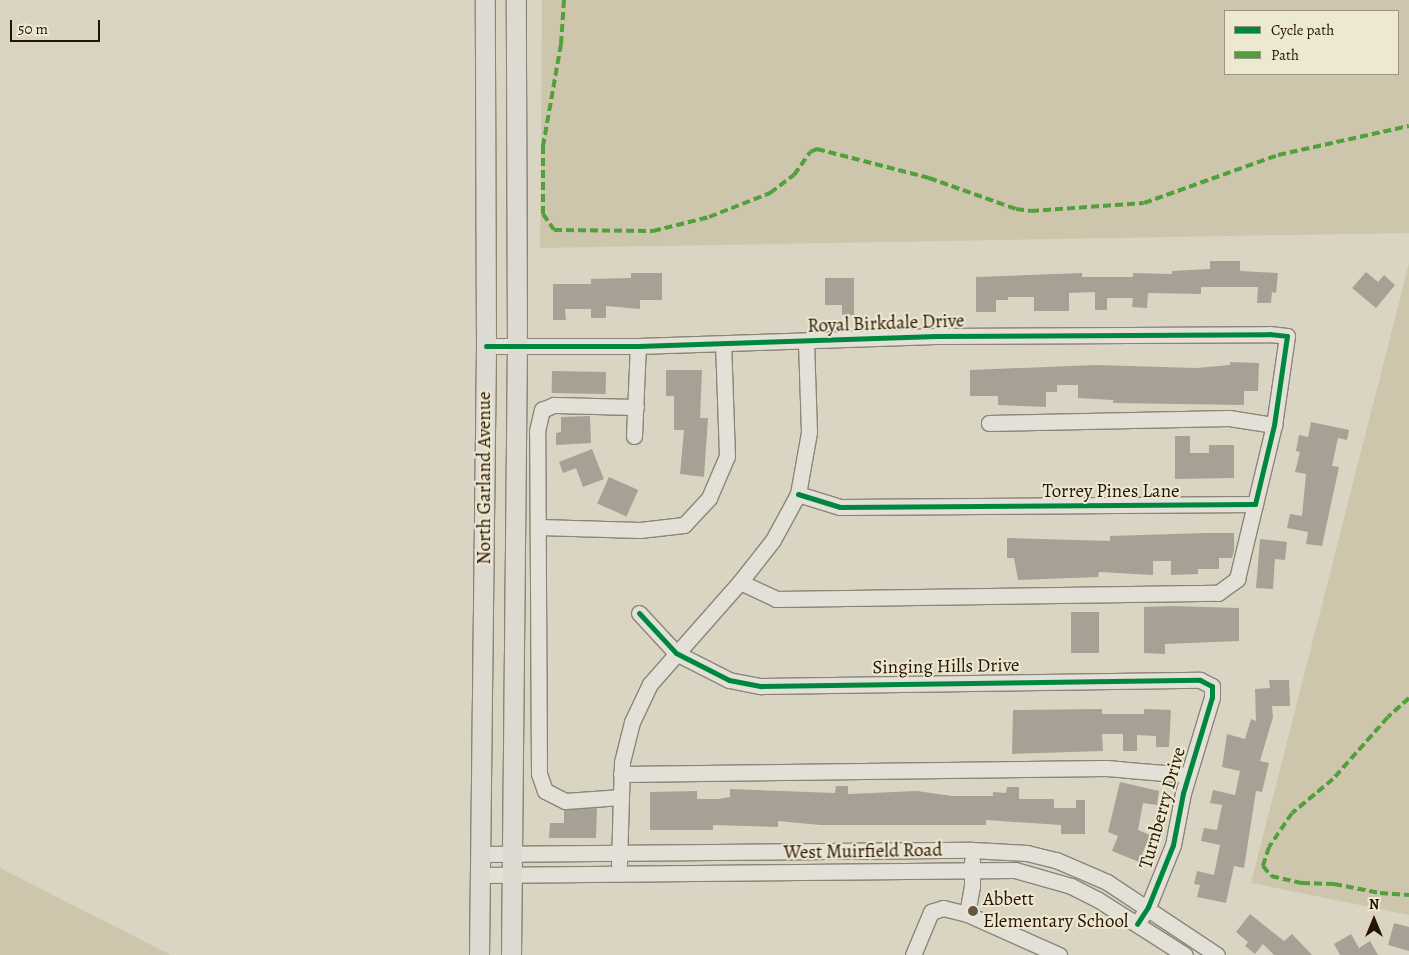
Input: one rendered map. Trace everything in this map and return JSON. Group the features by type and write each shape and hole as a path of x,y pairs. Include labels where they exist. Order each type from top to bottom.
{"main road":[{"name":"North Garland Avenue","path":"479,955 482,875 486,346 485,0"},
{"name":"North Garland Avenue","path":"511,955 510,855 517,345 516,0"}],"street":[{"name":"Royal Birkdale Drive","path":"486,346 638,346 946,336 1269,334 1287,336 1274,424"},
{"path":"619,876 622,774 632,722 650,684 740,582 773,540 798,494 809,432 806,341"},
{"path":"539,527 640,530 684,525 709,498 727,456 723,344"},
{"path":"634,436 638,346"},
{"path":"621,798 565,801 545,791 539,774 537,431 542,410 554,406 636,406"},
{"path":"740,582 776,599 1218,593 1230,587 1237,579 1274,424 1229,418 989,423"},
{"name":"Torrey Pines Lane","path":"798,494 840,507 1255,504"},
{"path":"639,613 676,653"},
{"name":"Singing Hills Drive","path":"676,653 729,680 761,686 1200,680 1212,686 1212,698"},
{"name":"Turnberry Drive","path":"1137,924 1148,907 1173,845 1188,775 1212,698"},
{"path":"622,774 1106,768 1188,775"},
{"path":"967,914 972,870 972,850"},
{"name":"West Muirfield Road","path":"482,854 619,855 972,850 1026,853 1056,860 1081,869 1148,907 1217,955"},
{"name":"West Muirfield Road","path":"482,875 619,876 1015,870 1040,876 1098,899 1185,955"},
{"path":"913,955 931,912 943,908 967,914 1059,955"}],"shaded area":[{"path":"542,0 1409,0 1409,233 540,248"},
{"path":"1409,263 1409,915 1251,883"},
{"path":"0,868 171,955 0,955"}],"building":[{"path":"1210,261 1240,261 1240,271 1278,273 1276,293 1272,292 1271,303 1257,303 1258,287 1201,287 1201,294 1148,293 1147,308 1132,307 1133,298 1107,298 1107,310 1095,310 1095,292 1069,293 1069,311 1034,311 1034,297 1008,297 1008,300 996,300 996,312 976,312 976,277 1082,273 1082,277 1133,277 1133,273 1172,274 1172,271 1210,269"},
{"path":"1366,272 1378,282 1384,275 1395,285 1376,308 1352,288"},
{"path":"631,273 662,273 662,300 640,300 640,309 606,306 606,318 591,318 591,309 565,309 566,320 553,320 553,284 591,284 591,279 631,278"},
{"path":"825,278 854,278 854,315 842,315 842,305 825,305"},
{"path":"1230,362 1259,363 1258,391 1244,391 1244,405 1113,403 1113,400 1078,398 1078,385 1057,385 1057,392 1046,392 1046,407 998,405 998,396 970,396 970,370 1096,365 1196,368 1230,365"},
{"path":"666,370 702,370 700,418 708,418 704,477 680,474 684,430 674,430 674,396 666,396"},
{"path":"552,371 606,372 606,394 552,393"},
{"path":"590,416 591,443 556,445 556,433 561,432 561,417"},
{"path":"1311,422 1349,430 1347,440 1338,438 1332,466 1339,467 1322,546 1306,544 1308,532 1287,528 1290,514 1302,516 1306,474 1295,472 1300,452 1296,451 1299,435 1308,437"},
{"path":"1175,436 1190,436 1190,453 1209,453 1209,445 1234,445 1234,478 1175,479"},
{"path":"592,449 604,479 583,487 576,468 563,473 559,462"},
{"path":"609,477 638,490 626,517 597,503"},
{"path":"1234,533 1234,551 1232,558 1219,558 1219,569 1198,569 1198,574 1171,575 1171,561 1153,561 1153,575 1099,572 1098,577 1018,580 1014,558 1007,558 1007,538 1110,541 1110,536"},
{"path":"1260,539 1287,542 1285,560 1275,559 1273,589 1256,588"},
{"path":"1144,607 1239,608 1239,641 1165,644 1165,654 1144,653"},
{"path":"1071,612 1099,612 1099,653 1071,653"},
{"path":"1269,680 1289,680 1290,706 1272,706 1273,717 1260,761 1269,763 1262,792 1256,791 1244,868 1234,866 1226,903 1197,897 1200,885 1194,884 1197,871 1214,875 1220,845 1201,841 1204,828 1217,830 1222,805 1210,803 1213,790 1235,795 1240,771 1222,767 1227,734 1245,739 1251,719 1256,721 1255,689 1270,688"},
{"path":"1102,709 1102,714 1144,714 1144,709 1171,710 1169,747 1156,747 1156,736 1137,735 1137,751 1123,751 1123,734 1102,734 1103,751 1012,754 1013,710"},
{"path":"1120,782 1159,791 1157,805 1143,803 1138,830 1150,835 1139,862 1112,851 1118,836 1108,832"},
{"path":"836,786 848,786 848,794 917,791 952,796 993,796 993,792 1006,793 1007,787 1019,787 1019,799 1054,799 1054,808 1076,808 1076,800 1085,800 1085,834 1061,834 1061,825 986,820 986,825 820,825 778,821 778,827 713,825 713,830 650,830 650,792 697,791 697,799 718,799 730,797 730,789 835,793"},
{"path":"597,808 596,838 549,838 550,823 564,823 564,810"},
{"path":"1250,914 1284,941 1292,934 1312,955 1274,955 1263,944 1255,954 1245,946 1248,942 1236,932"},
{"path":"1394,923 1409,927 1409,951 1388,945"},
{"path":"1351,934 1359,948 1370,941 1378,955 1340,955 1334,944"}],"marked path":[{"path":"564,0 561,44 543,146 543,214 554,230 653,231 709,217 770,193 794,175 810,152 817,149 929,178 1016,209 1031,211 1144,203 1278,155 1409,126"},
{"path":"1409,698 1388,717 1333,779 1292,813 1269,847 1263,866 1271,876 1302,883 1334,884 1380,893 1409,895"}],"cycle path":[{"path":"486,346 638,346 936,336 1269,334 1287,336 1274,425 1255,504 840,507 798,494"},
{"path":"639,613 676,653 729,680 761,686 1200,680 1212,686 1212,697 1183,793 1173,845 1148,907 1137,924"}],"place":[{"name":"Abbett Elementary School","path":"973,911"}]}
